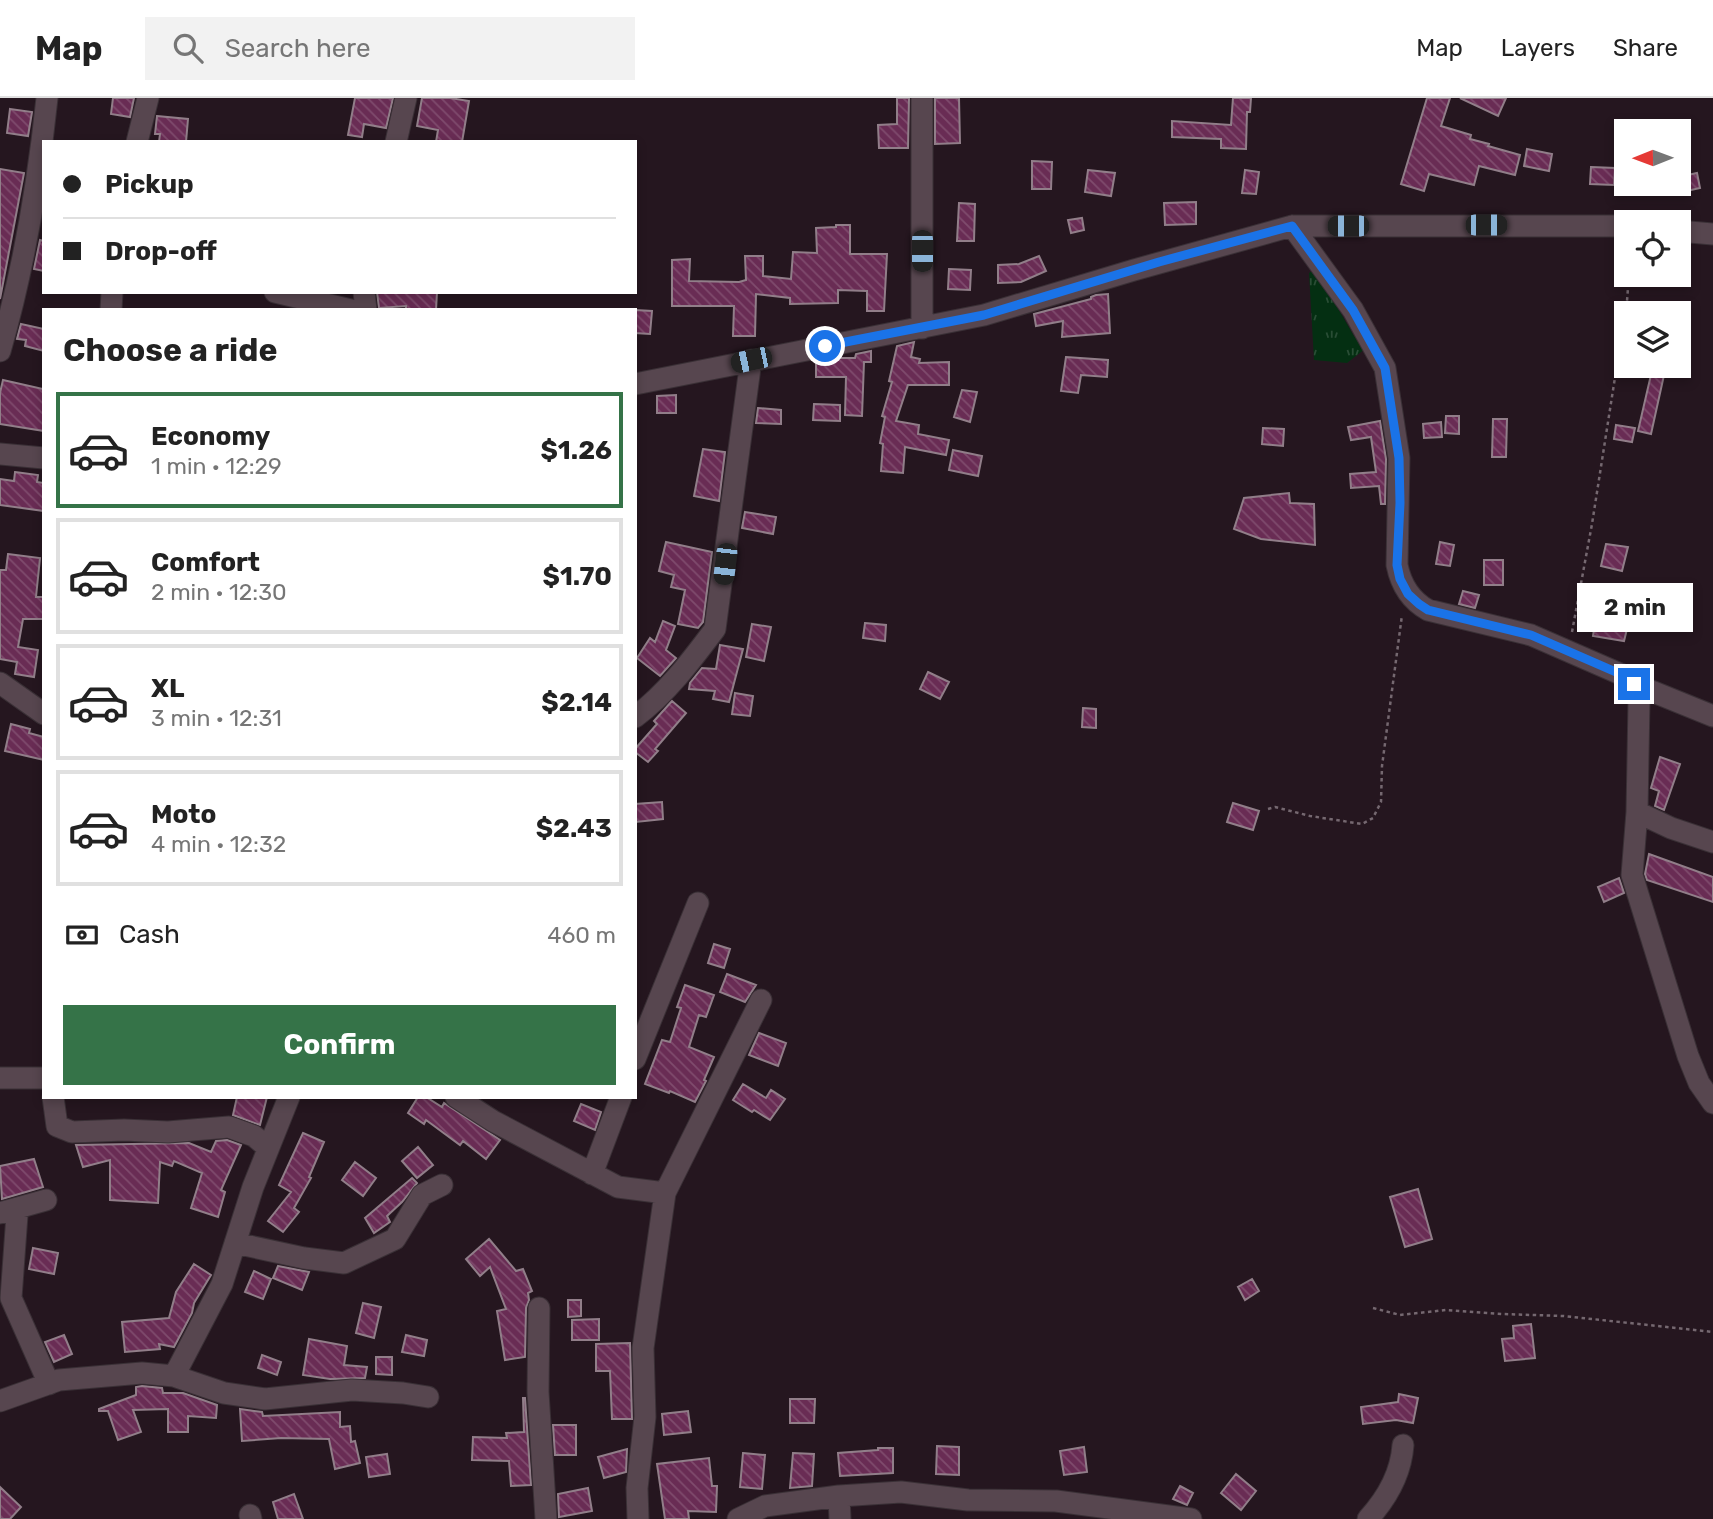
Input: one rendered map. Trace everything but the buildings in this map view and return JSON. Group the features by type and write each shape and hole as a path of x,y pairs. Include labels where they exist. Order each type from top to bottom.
{"street":[{"path":"0,351 29,235 47,98"},
{"path":"138,140 148,98"},
{"path":"396,140 406,98"},
{"path":"922,98 922,328"},
{"path":"1292,226 1353,310 1385,368 1399,458 1397,565 1400,579 1419,604 1428,610 1531,635 1625,676 1634,684 1713,716"},
{"path":"637,384 984,315 1159,262 1292,226 1614,226"},
{"path":"1691,232 1713,234"},
{"path":"283,294 343,308"},
{"path":"637,715 652,704 692,661 715,629 751,360"},
{"path":"0,454 42,458"},
{"path":"0,682 42,713"},
{"path":"1634,684 1639,701 1637,813 1632,874 1688,1056 1699,1083 1713,1102"},
{"path":"1637,813 1713,842"},
{"path":"637,1054 698,903"},
{"path":"638,1519 637,1488 645,1417 643,1348 664,1193 761,1000"},
{"path":"0,1078 42,1078"},
{"path":"52,1099 57,1126 72,1132 168,1132 229,1127 254,1136 268,1148"},
{"path":"174,1376 222,1284 253,1187 288,1099"},
{"path":"459,1099 493,1121 618,1187 664,1193"},
{"path":"592,1174 620,1099"},
{"path":"235,1243 304,1258 344,1263 395,1239 422,1195 442,1185"},
{"path":"7,1211 46,1200"},
{"path":"7,1211 17,1215 12,1298 49,1384"},
{"path":"539,1308 538,1392 546,1519"},
{"path":"0,1401 49,1384 86,1377 142,1373 174,1376 224,1393 265,1399 352,1390 428,1397"},
{"path":"1368,1519 1386,1499 1402,1464 1403,1444"},
{"path":"738,1519 765,1506 839,1496 901,1492 968,1500 1056,1501 1191,1519"},
{"path":"839,1496 839,1519"}],"path":[{"path":"1569,652 1592,524 1628,287"},
{"path":"1268,809 1275,807 1310,816 1362,824 1373,818 1381,802 1382,766 1405,587"},
{"path":"1373,1308 1401,1315 1446,1310 1564,1315 1713,1332"}],"green space":[{"path":"1315,269 1354,336 1365,349 1347,363 1314,360 1309,273"}],"route":[{"path":"825,346 984,315 1159,262 1292,226 1353,310 1385,368 1399,458 1397,565 1400,579 1408,594 1428,610 1531,635 1625,676 1634,684"}]}
